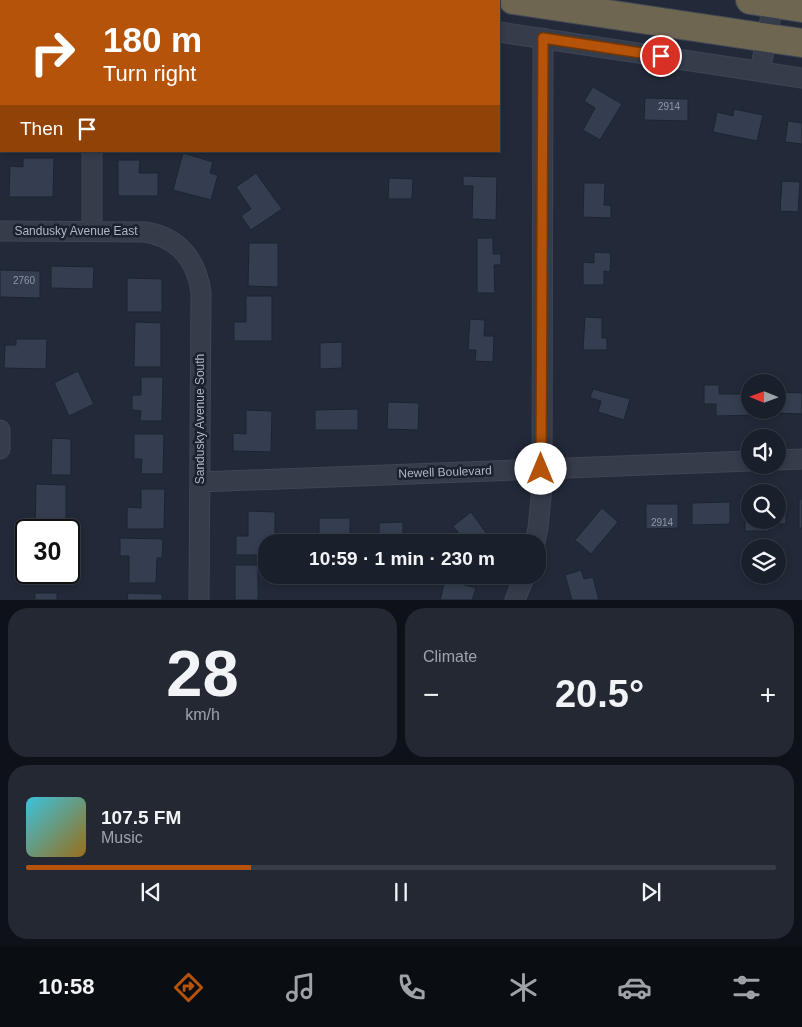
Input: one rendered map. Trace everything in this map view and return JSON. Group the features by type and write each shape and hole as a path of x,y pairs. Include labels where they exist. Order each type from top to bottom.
{"highway":[{"path":"513,0 802,43"},
{"path":"766,1 802,8"}],"street":[{"path":"760,71 765,38 766,1"},
{"path":"500,32 802,78"},
{"path":"537,534 542,488 543,38"},
{"path":"92,152 92,231"},
{"name":"Sandusky Avenue East","path":"0,231 155,233 178,246"},
{"name":"Sandusky Avenue South","path":"178,246 193,264 198,276 201,292 199,600"},
{"path":"0,430 0,449"},
{"path":"786,460 802,459"},
{"name":"Newell Boulevard","path":"200,482 741,461"},
{"path":"516,600 522,584"}],"building":[{"path":"593,87 622,104 600,140 583,130 595,108 584,101"},
{"path":"645,98 688,99 688,121 644,120"},
{"path":"734,109 763,115 757,141 713,132 717,112 733,116"},
{"path":"788,121 802,123 802,144 785,142"},
{"path":"183,153 213,162 210,173 218,175 211,200 173,190"},
{"path":"23,158 54,158 53,197 9,197 10,166 23,167"},
{"path":"118,160 140,160 139,173 158,173 158,196 118,196"},
{"path":"256,173 282,209 251,230 241,216 251,209 236,187"},
{"path":"463,176 497,177 496,220 472,219 473,186 463,186"},
{"path":"389,178 413,179 412,199 388,199"},
{"path":"782,181 800,182 798,212 780,211"},
{"path":"584,183 605,183 604,205 611,205 611,218 583,217"},
{"path":"477,238 493,238 493,254 501,254 501,265 494,265 495,293 477,293"},
{"path":"249,243 278,243 278,287 248,286"},
{"path":"594,252 611,253 610,272 604,271 604,285 583,285 583,262 594,263"},
{"path":"51,266 94,267 93,289 51,288"},
{"path":"0,270 40,271 40,298 0,297"},
{"path":"127,278 162,279 162,312 127,312"},
{"path":"246,296 272,296 272,341 234,341 234,322 246,322"},
{"path":"585,317 602,318 602,338 607,338 607,350 583,350"},
{"path":"470,319 485,320 484,336 494,336 493,362 475,361 476,350 468,350"},
{"path":"135,322 161,323 161,367 134,367"},
{"path":"16,339 47,339 46,369 4,368 5,345 16,345"},
{"path":"342,342 342,368 320,369 320,343"},
{"path":"78,371 94,404 69,416 54,383"},
{"path":"141,377 163,377 162,421 140,421 141,411 132,410 132,395 141,395"},
{"path":"704,385 719,385 719,394 741,394 741,415 716,416 716,404 704,404"},
{"path":"593,389 630,399 624,420 598,412 601,401 590,398"},
{"path":"786,392 802,393 802,414 786,413"},
{"path":"388,402 419,403 418,430 387,429"},
{"path":"358,409 358,430 315,430 315,410"},
{"path":"246,410 272,411 271,452 233,451 233,433 246,434"},
{"path":"134,434 164,434 163,474 141,474 142,459 134,459"},
{"path":"52,438 71,439 71,475 51,475"},
{"path":"36,484 66,485 66,519 35,519"},
{"path":"141,489 165,489 164,529 127,529 127,507 141,508"},
{"path":"799,499 802,499 802,528 799,528"},
{"path":"730,502 730,524 692,525 692,503"},
{"path":"646,504 678,504 678,528 646,529"},
{"path":"602,508 618,522 591,554 575,540"},
{"path":"248,511 275,512 275,534 258,534 258,555 236,555 236,536 248,536"},
{"path":"471,512 487,534 459,534 453,526"},
{"path":"319,518 350,518 350,534 319,534"},
{"path":"403,522 403,534 379,534 379,523"},
{"path":"745,529 769,529 769,531 745,531"},
{"path":"120,538 163,539 162,558 157,558 156,583 129,583 129,556 120,556"},
{"path":"235,565 258,565 258,600 235,600"},
{"path":"581,570 584,579 593,577 599,600 572,600 565,575"},
{"path":"444,584 460,584 476,588 472,600 440,600"},
{"path":"35,593 57,593 57,600 35,600"},
{"path":"128,593 162,594 162,600 127,600"}],"route":[{"path":"541,469 543,38 661,56"}]}
